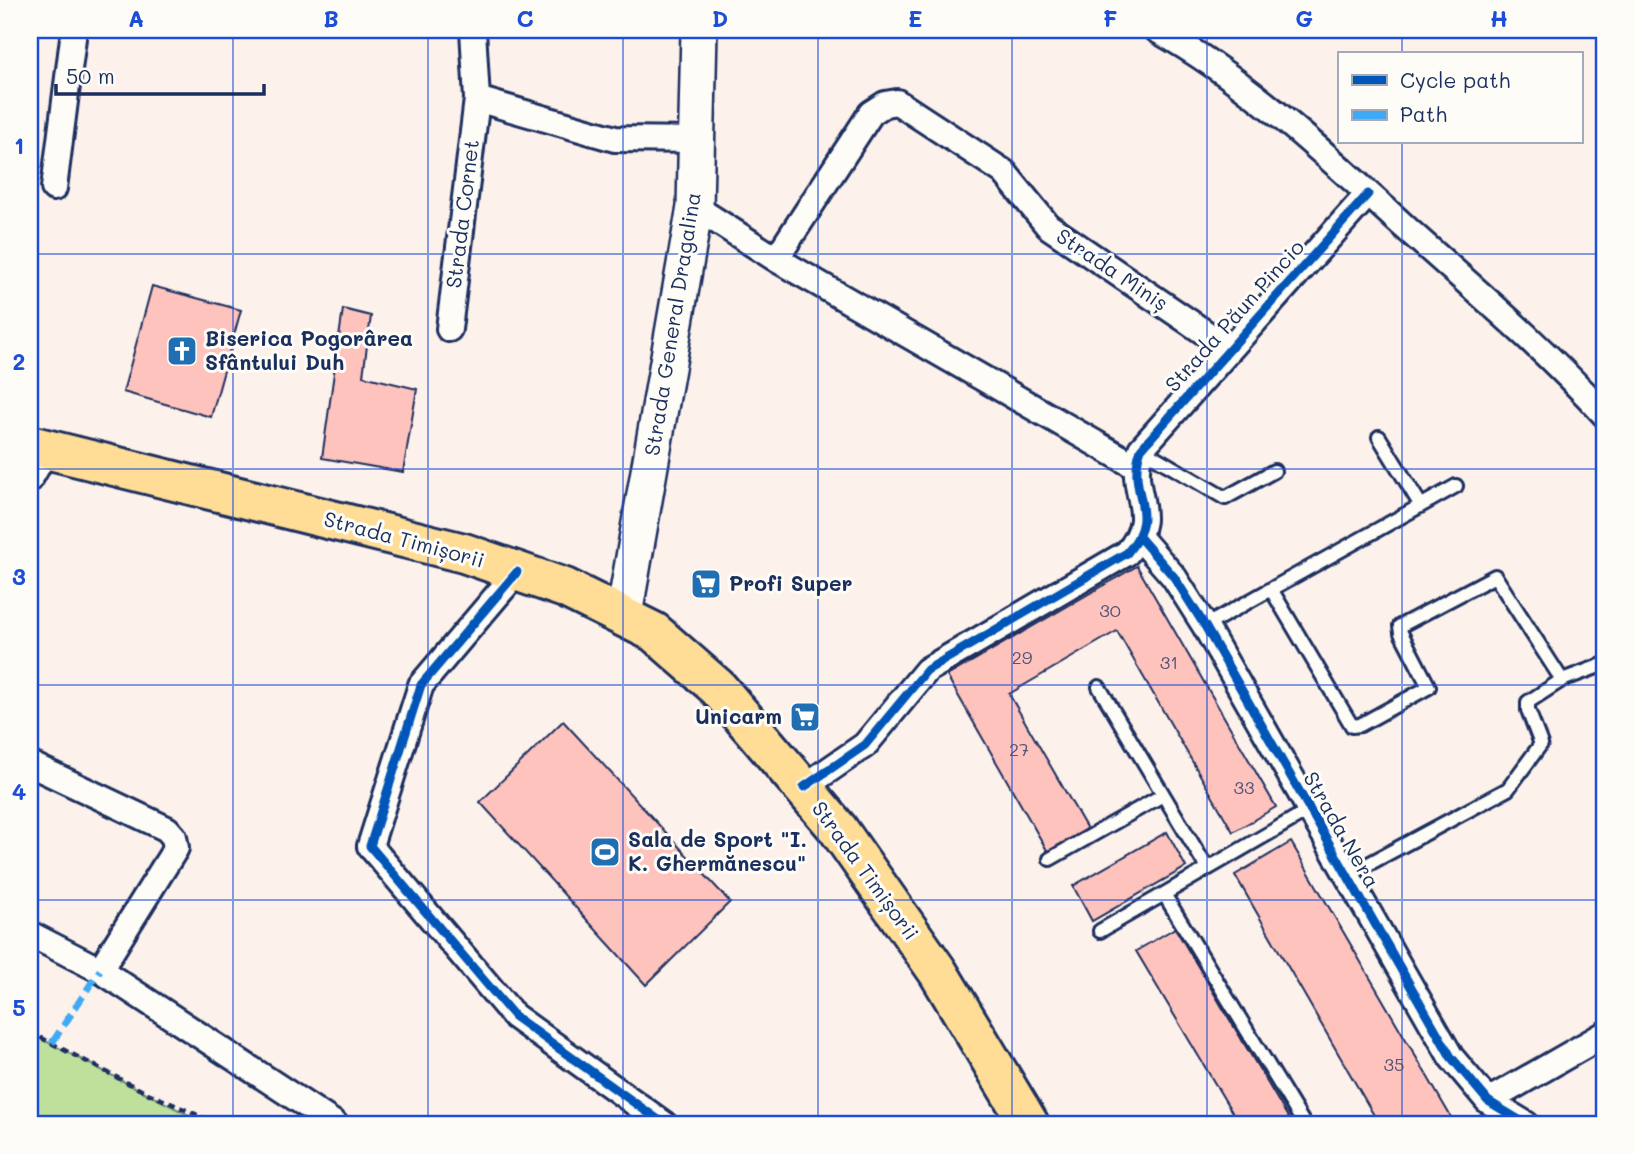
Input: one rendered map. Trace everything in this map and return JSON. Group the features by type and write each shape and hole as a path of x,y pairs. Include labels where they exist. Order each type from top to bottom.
{"main road":[{"name":"Strada General Dragalina","path":"624,615 695,207 699,30"},
{"name":"Strada Timișorii","path":"35,458 464,553 565,588 654,632 718,688 804,787 938,972 1029,1124"}],"street":[{"path":"54,188 74,30"},
{"name":"Strada Cornet","path":"449,330 477,99 472,30"},
{"path":"1157,30 1195,51 1278,113 1518,328 1605,415"},
{"path":"477,99 615,139 697,140"},
{"name":"Strada Miniș","path":"776,259 871,113 885,104 897,102 1004,172 1048,226 1229,349"},
{"name":"Strada Păun Pincio","path":"1138,457 1229,349 1368,194"},
{"path":"695,207 776,259 1138,457 1145,518 1140,538 1127,554 927,670 865,745 804,787"},
{"name":"Strada Nera","path":"1140,538 1174,577 1205,626 1451,1057 1488,1101 1526,1124"},
{"path":"517,572 421,685 370,846 513,1016 664,1124"},
{"path":"30,764 167,829 174,837 176,848 100,970"},
{"path":"30,934 100,970 335,1124"},
{"path":"1488,1101 1605,1034"}],"lane":[{"path":"1379,437 1420,504"},
{"path":"1138,457 1225,498 1274,471"},
{"path":"1205,626 1455,486"},
{"path":"1271,589 1352,726 1360,725 1429,687 1401,633 1400,626 1495,576 1562,680"},
{"path":"1348,875 1508,789 1541,744 1528,710 1528,702 1562,680 1605,664"},
{"path":"1099,687 1207,868"},
{"path":"1051,859 1163,795"},
{"path":"1100,931 1309,810"},
{"path":"1164,894 1304,1124"}],"path":[{"path":"30,1032 143,1091 218,1124"}],"green space":[{"path":"30,1033 206,1124 30,1124"}],"building":[{"name":"Biserica Pogorârea Sfântului Duh","path":"152,286 241,310 211,417 123,392"},
{"path":"343,309 371,316 363,376 417,389 403,472 322,458"},
{"path":"1137,566 1276,807 1233,832 1117,631 1009,694 1087,829 1048,852 947,676"},
{"name":"Sala de Sport \"I. K. Ghermănescu\"","path":"563,721 730,902 646,985 480,802"},
{"path":"1167,832 1186,867 1092,921 1073,886"},
{"path":"1291,842 1455,1124 1379,1124 1235,875"},
{"path":"1175,928 1292,1124 1239,1124 1136,951"}],"marked path":[{"path":"52,1043 100,970"}],"cycle path":[{"path":"804,787 865,745 927,670 1127,553 1142,525 1143,514 1137,478 1141,449 1368,194"},
{"path":"1140,538 1174,577 1205,626 1451,1057 1488,1101 1526,1124"},
{"path":"517,572 421,685 370,846 514,1016 664,1124"}],"place":[{"name":"Biserica Pogorârea Sfântului Duh","path":"182,351"},
{"name":"Profi Super","path":"706,584"},
{"name":"Unicarm","path":"805,717"},
{"name":"Sala de Sport \"I. K. Ghermănescu\"","path":"605,852"}]}
